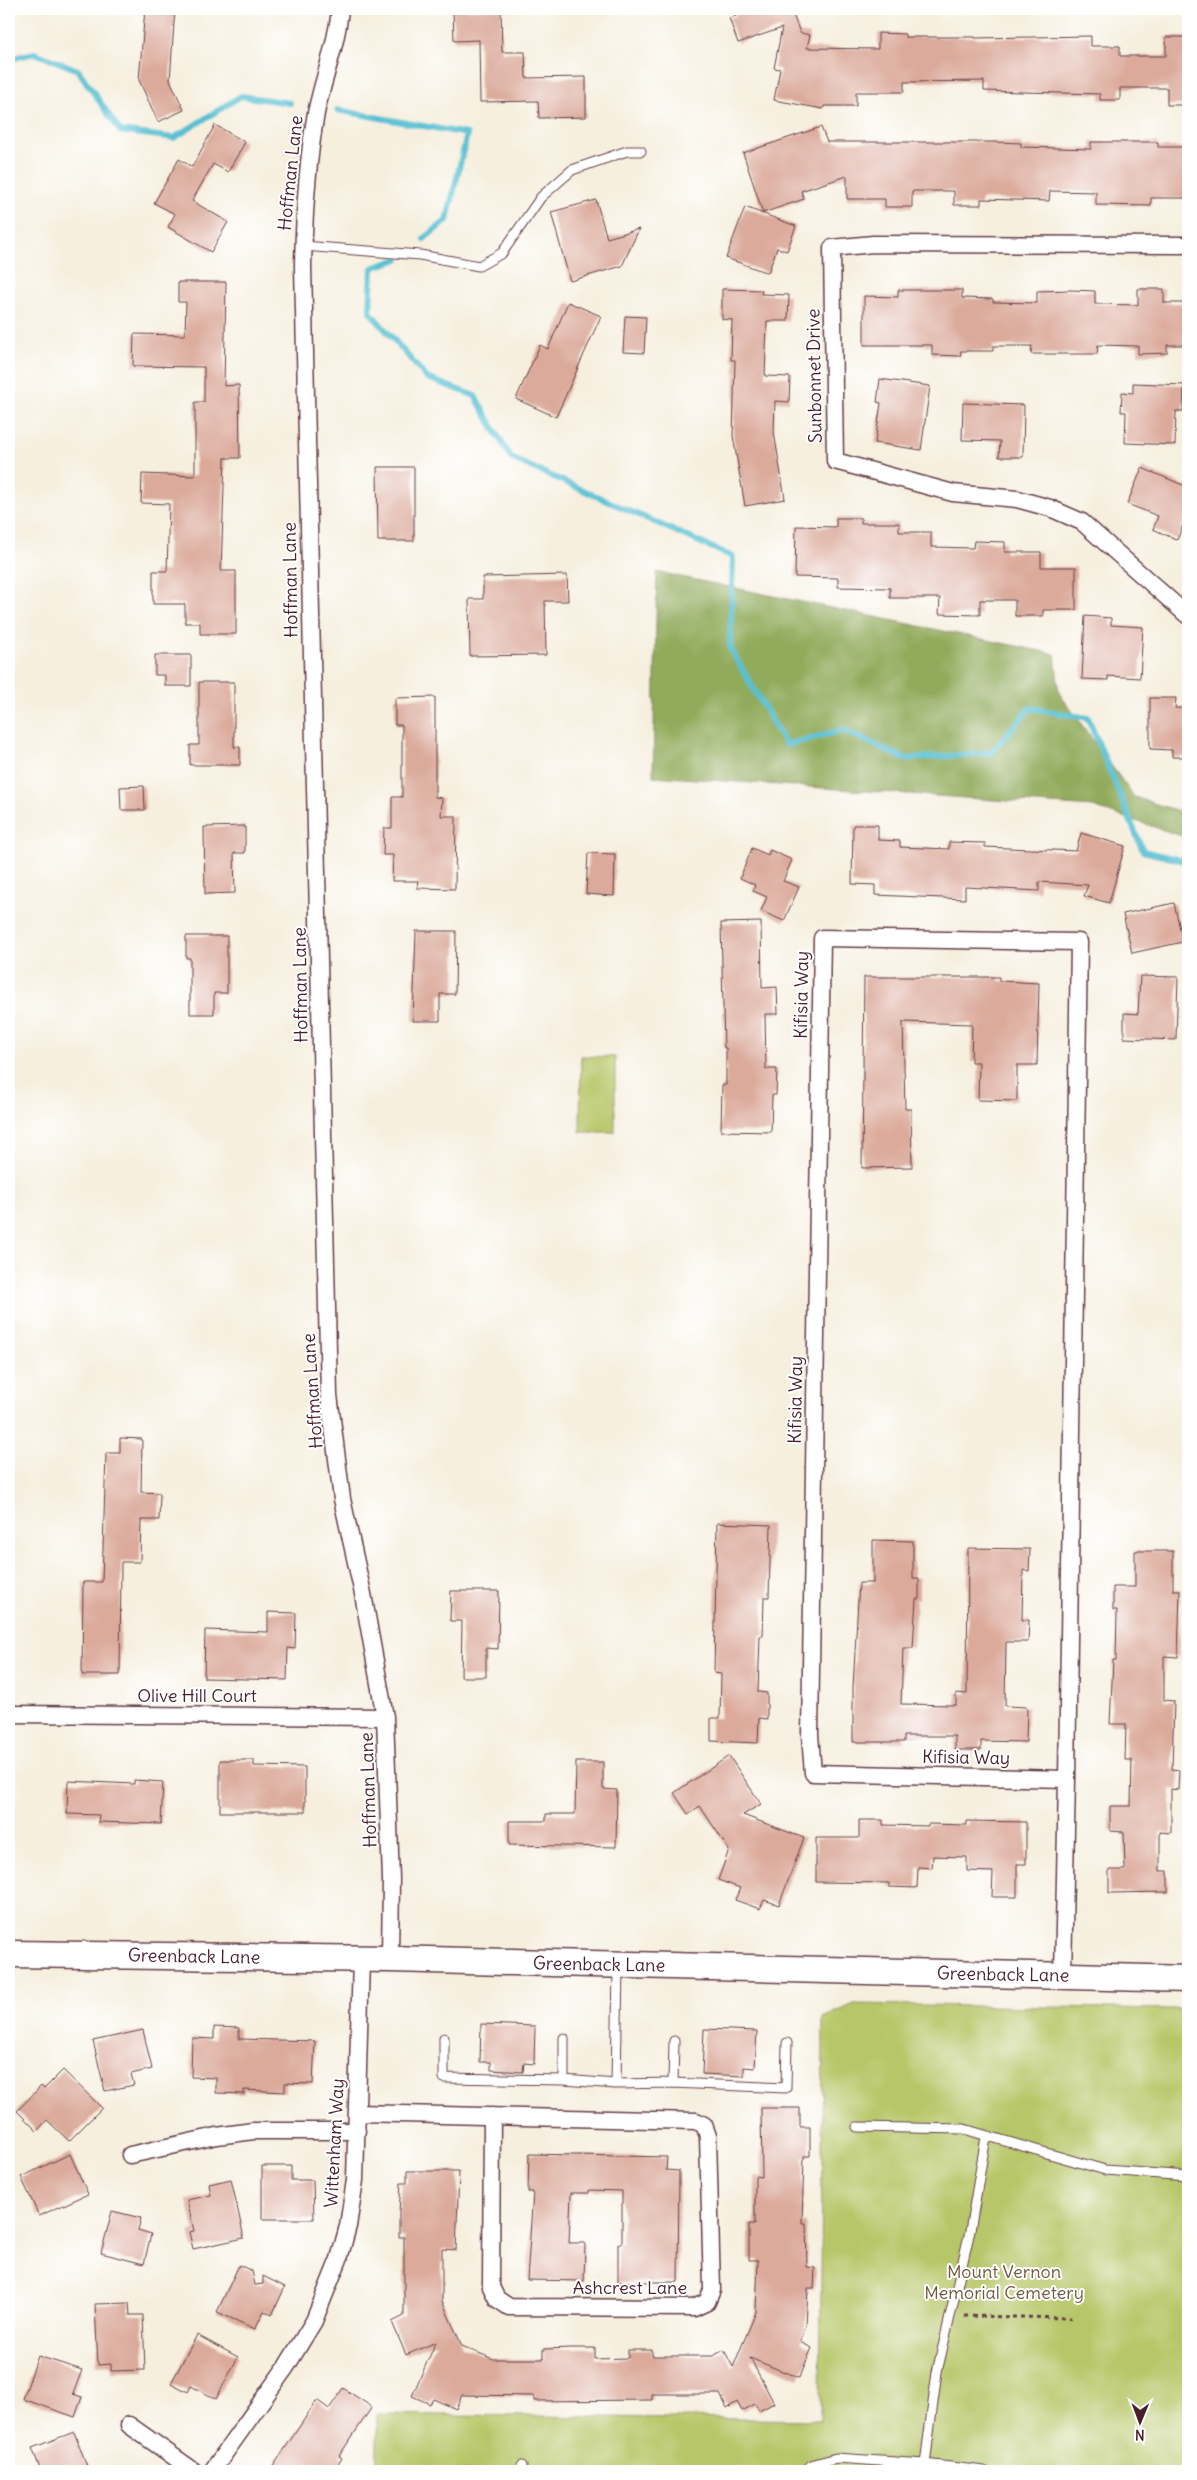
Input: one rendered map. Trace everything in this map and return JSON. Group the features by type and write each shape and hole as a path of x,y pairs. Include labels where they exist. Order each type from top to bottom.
{"main road":[{"name":"Greenback Lane","path":"9,1954 390,1959 1188,1979"}],"street":[{"name":"Hoffman Lane","path":"340,9 312,139 303,246 329,1395 342,1498 363,1594 385,1717 391,1879 390,1959"},
{"name":"Sunbonnet Drive","path":"1188,245 873,244 832,248 835,461 953,493 1017,499 1050,508 1082,522 1188,616"},
{"name":"Kifisia Way","path":"1063,1976 1067,1779 1079,942 822,938 810,1735 813,1773 1067,1779"},
{"name":"Olive Hill Court","path":"9,1714 385,1717"},
{"name":"Wittenham Way","path":"212,2471 286,2367 314,2321 328,2290 348,2226 355,2180 361,1959"},
{"name":"Ashcrest Lane","path":"357,2113 492,2116 696,2121 704,2125 708,2136 712,2290 707,2302 694,2308 509,2307 497,2299 491,2287 492,2116"},
{"path":"130,2155 217,2136 253,2131 357,2131"},
{"path":"129,2425 194,2471"}],"lane":[{"path":"303,246 420,254 478,266 502,253 541,197 572,170 627,151 641,151"},
{"path":"616,2084 618,1964"},
{"path":"444,2038 444,2078 564,2080 616,2084 674,2083 786,2088 788,2043"},
{"path":"564,2038 564,2080"},
{"path":"674,2041 674,2083"},
{"path":"858,2127 964,2129 986,2137 1105,2170 1188,2176"},
{"path":"925,2464 937,2372 970,2231 986,2137"},
{"path":"806,2471 811,2465 836,2458 876,2466 925,2464 984,2471"}],"path":[{"path":"950,2316 1071,2318"}],"green space":[{"path":"657,572 1055,654 1059,693 1134,797 1188,814 1188,838 1093,807 653,776"},
{"path":"581,1056 615,1057 615,1132 580,1132"},
{"name":"Mount Vernon Memorial Cemetery","path":"854,2004 1173,2009 1188,2011 1188,2471 377,2471 377,2414 820,2420 823,2018"}],"building":[{"path":"145,9 175,9 170,80 184,110 158,122 139,80"},
{"path":"501,9 502,52 525,52 526,78 586,77 586,117 539,118 538,101 480,102 479,40 454,41 453,10"},
{"path":"734,9 791,9 800,33 810,35 807,48 878,49 878,33 905,34 905,37 975,38 1091,36 1091,46 1120,46 1120,56 1166,56 1166,37 1188,37 1188,105 1167,105 1167,88 1120,88 1120,100 1100,100 1100,94 984,91 984,81 904,82 904,92 856,92 856,106 824,106 823,109 774,100 780,69 774,68 782,28 738,43 729,18 736,16"},
{"path":"215,125 245,142 228,172 213,164 192,201 228,222 211,252 168,227 175,214 154,203 179,159 192,167"},
{"path":"821,127 827,142 993,142 1021,143 1021,147 1091,149 1091,142 1158,142 1158,147 1188,147 1188,198 1151,198 1151,206 1096,205 1096,192 1050,191 1049,201 981,199 981,205 954,205 954,191 912,191 912,207 885,207 885,199 847,199 847,176 801,191 804,199 763,213 743,153"},
{"path":"596,200 607,238 639,229 622,266 570,281 551,212"},
{"path":"745,207 796,226 787,251 777,248 768,273 726,258"},
{"path":"178,282 226,282 224,386 239,385 240,458 225,458 221,571 236,571 236,634 200,634 200,623 185,623 185,604 153,604 153,571 167,571 169,504 141,503 142,474 195,476 195,402 204,402 204,367 133,366 134,334 185,335 186,302 178,302"},
{"path":"722,289 762,290 761,294 789,295 788,321 767,321 765,376 790,377 789,402 775,401 774,432 785,499 745,506 733,436 735,360 731,360 732,320 722,319"},
{"path":"1138,289 1164,289 1164,303 1188,303 1188,345 1167,345 1167,353 1138,354 1138,346 1098,345 1097,354 1031,354 1032,346 993,346 993,351 961,351 960,356 932,355 932,345 864,345 864,296 898,297 898,290 962,290 962,298 993,299 993,302 1037,303 1037,291 1071,290 1095,291 1095,304 1138,305"},
{"path":"568,302 601,316 556,417 516,399 540,345 548,349"},
{"path":"625,316 646,317 644,353 623,352"},
{"path":"880,379 930,386 921,450 875,443 881,403 877,402"},
{"path":"1133,383 1184,385 1183,411 1176,411 1175,445 1125,443 1126,412 1121,412 1122,392 1133,393"},
{"path":"963,403 1024,405 1023,457 999,457 1000,441 962,440"},
{"path":"377,467 414,467 414,541 378,541"},
{"path":"1142,468 1188,487 1188,513 1177,540 1153,529 1158,516 1127,504"},
{"path":"836,518 861,518 861,523 899,523 899,532 931,532 931,547 973,548 974,541 1005,542 1005,552 1041,552 1041,567 1076,567 1076,610 1043,610 1043,616 1015,616 1015,600 980,600 980,615 939,614 940,598 890,598 890,588 838,587 838,578 795,577 796,526 836,527"},
{"path":"567,575 568,601 545,601 546,655 470,656 469,599 483,599 483,577"},
{"path":"1085,616 1111,618 1111,625 1143,627 1140,678 1108,676 1108,680 1082,679"},
{"path":"155,655 191,655 191,686 165,686 165,675 155,675"},
{"path":"199,682 234,682 234,747 240,747 240,765 190,765 190,745 199,745"},
{"path":"435,697 435,797 442,798 441,816 456,816 455,889 417,888 418,881 392,881 393,855 383,855 384,828 392,828 392,797 402,797 402,725 395,725 395,698"},
{"path":"1150,698 1176,698 1175,708 1188,708 1188,757 1172,757 1172,750 1150,749"},
{"path":"144,786 145,810 121,810 120,787"},
{"path":"853,825 878,825 878,840 900,841 900,847 949,849 949,842 985,843 985,847 1076,851 1081,833 1125,846 1109,903 1084,896 1088,885 1039,882 1039,891 965,887 965,899 875,895 875,885 852,884"},
{"path":"245,826 245,853 234,853 235,893 205,894 204,827"},
{"path":"752,848 768,855 770,850 792,860 783,881 799,887 784,921 761,911 767,897 753,891 755,885 740,878"},
{"path":"588,853 615,854 614,896 586,894"},
{"path":"1174,903 1183,942 1132,953 1123,914"},
{"path":"761,922 762,988 777,987 778,1014 765,1014 766,1069 777,1069 776,1095 772,1095 771,1132 721,1131 722,1085 726,1085 726,1048 724,1048 721,923"},
{"path":"416,931 456,931 455,994 440,994 440,1021 413,1021"},
{"path":"186,936 227,936 227,993 214,993 214,1014 190,1014 190,958 186,958"},
{"path":"1140,976 1178,977 1176,1040 1124,1038 1124,1013 1138,1014"},
{"path":"864,977 999,977 999,981 1039,983 1037,1065 1017,1065 1017,1101 978,1100 979,1062 971,1062 972,1024 903,1022 905,1109 911,1109 912,1167 862,1168"},
{"path":"120,1438 142,1439 141,1492 160,1493 159,1520 141,1520 140,1562 121,1562 120,1675 82,1675 83,1582 102,1582 106,1453 120,1453"},
{"path":"717,1523 771,1525 769,1597 764,1597 763,1636 760,1636 758,1692 767,1693 767,1719 759,1718 758,1743 711,1741 711,1718 720,1718 721,1674 714,1673"},
{"path":"873,1540 913,1541 913,1578 919,1578 919,1599 916,1599 913,1648 903,1648 901,1704 956,1705 956,1693 967,1694 968,1548 1030,1549 1029,1571 1023,1570 1022,1620 1029,1620 1028,1642 1006,1642 1005,1706 1027,1707 1026,1742 981,1741 981,1750 955,1750 955,1736 904,1736 904,1742 853,1742 853,1687 859,1583 873,1583"},
{"path":"1135,1551 1173,1551 1173,1590 1180,1590 1178,1657 1164,1656 1164,1700 1174,1701 1172,1769 1179,1770 1178,1790 1171,1789 1171,1833 1160,1832 1160,1871 1168,1871 1168,1892 1109,1893 1109,1870 1125,1870 1124,1832 1110,1831 1110,1806 1131,1806 1132,1760 1125,1760 1126,1724 1110,1724 1113,1660 1116,1660 1117,1610 1113,1610 1113,1587 1135,1587"},
{"path":"451,1591 499,1591 498,1649 486,1648 486,1677 461,1677 462,1621 450,1621"},
{"path":"268,1612 296,1613 295,1649 288,1648 287,1680 204,1678 205,1630 268,1632"},
{"path":"729,1756 761,1804 743,1815 804,1838 779,1905 764,1900 760,1909 735,1900 740,1888 718,1880 729,1850 700,1806 688,1814 674,1793"},
{"path":"220,1760 254,1760 254,1766 305,1767 305,1812 220,1812"},
{"path":"576,1762 603,1762 603,1789 617,1790 616,1847 509,1845 509,1821 546,1821 546,1814 575,1814"},
{"path":"134,1780 163,1782 161,1824 98,1822 99,1815 67,1814 68,1781 134,1784"},
{"path":"859,1820 883,1820 883,1825 928,1826 928,1824 967,1825 967,1821 1026,1822 1026,1864 1017,1864 1017,1897 992,1897 993,1872 967,1871 967,1857 933,1856 932,1868 918,1867 917,1888 889,1887 889,1883 816,1882 816,1838 859,1838"},
{"path":"481,2024 535,2026 534,2064 524,2063 523,2072 491,2070 491,2062 480,2062"},
{"path":"214,2027 239,2028 239,2039 315,2041 313,2084 285,2083 285,2092 244,2090 244,2094 216,2093 216,2078 191,2077 192,2038 214,2039"},
{"path":"704,2029 757,2031 755,2068 744,2067 744,2076 702,2074"},
{"path":"143,2030 152,2069 131,2074 134,2085 105,2091 93,2041"},
{"path":"63,2070 102,2108 69,2141 47,2120 37,2131 17,2111 41,2086 44,2089"},
{"path":"761,2108 800,2108 800,2127 810,2127 810,2156 804,2156 802,2223 806,2223 807,2267 815,2268 814,2288 808,2288 806,2326 800,2342 812,2348 799,2378 750,2358 774,2403 759,2411 755,2404 742,2411 737,2402 727,2408 720,2394 652,2394 652,2400 534,2401 534,2396 462,2395 456,2409 433,2399 430,2404 412,2396 436,2342 406,2355 392,2322 404,2316 404,2237 399,2237 399,2212 401,2183 407,2183 407,2171 459,2171 456,2250 442,2249 442,2301 462,2346 493,2359 543,2359 543,2349 595,2348 595,2359 628,2358 628,2350 652,2350 652,2356 713,2356 724,2350 733,2367 756,2312 758,2260 749,2260 749,2224 755,2224 755,2176 762,2177"},
{"path":"70,2154 88,2194 39,2216 21,2177"},
{"path":"529,2154 667,2157 666,2170 679,2171 678,2282 618,2282 618,2244 622,2244 622,2191 589,2190 589,2193 571,2193 569,2243 585,2243 584,2281 527,2280 533,2192 528,2192"},
{"path":"262,2166 291,2166 291,2180 313,2180 314,2219 262,2219"},
{"path":"231,2179 244,2238 193,2249 189,2232 194,2231 187,2200 211,2195 209,2184"},
{"path":"112,2211 141,2218 138,2230 151,2234 144,2264 101,2253"},
{"path":"239,2265 252,2271 255,2285 263,2284 263,2276 285,2287 272,2315 264,2311 255,2329 217,2312"},
{"path":"129,2303 130,2315 143,2315 145,2370 111,2371 111,2364 98,2365 95,2304"},
{"path":"197,2335 238,2357 216,2399 191,2386 188,2392 171,2383"},
{"path":"38,2356 82,2370 73,2394 82,2397 75,2417 23,2399"},
{"path":"343,2388 372,2407 339,2456 342,2458 334,2471 270,2471 317,2400 329,2409"},
{"path":"74,2432 89,2471 41,2471 32,2448"}],"waterway":[{"path":"9,59 35,53 78,70 120,131 174,138 241,96 290,103"},
{"path":"337,110 467,134 447,220 424,239"},
{"path":"398,259 372,268 370,312 427,378 475,396 511,458 733,557 730,648 786,745 843,730 905,759 991,753 1030,708 1088,718 1143,851 1188,862"}]}
